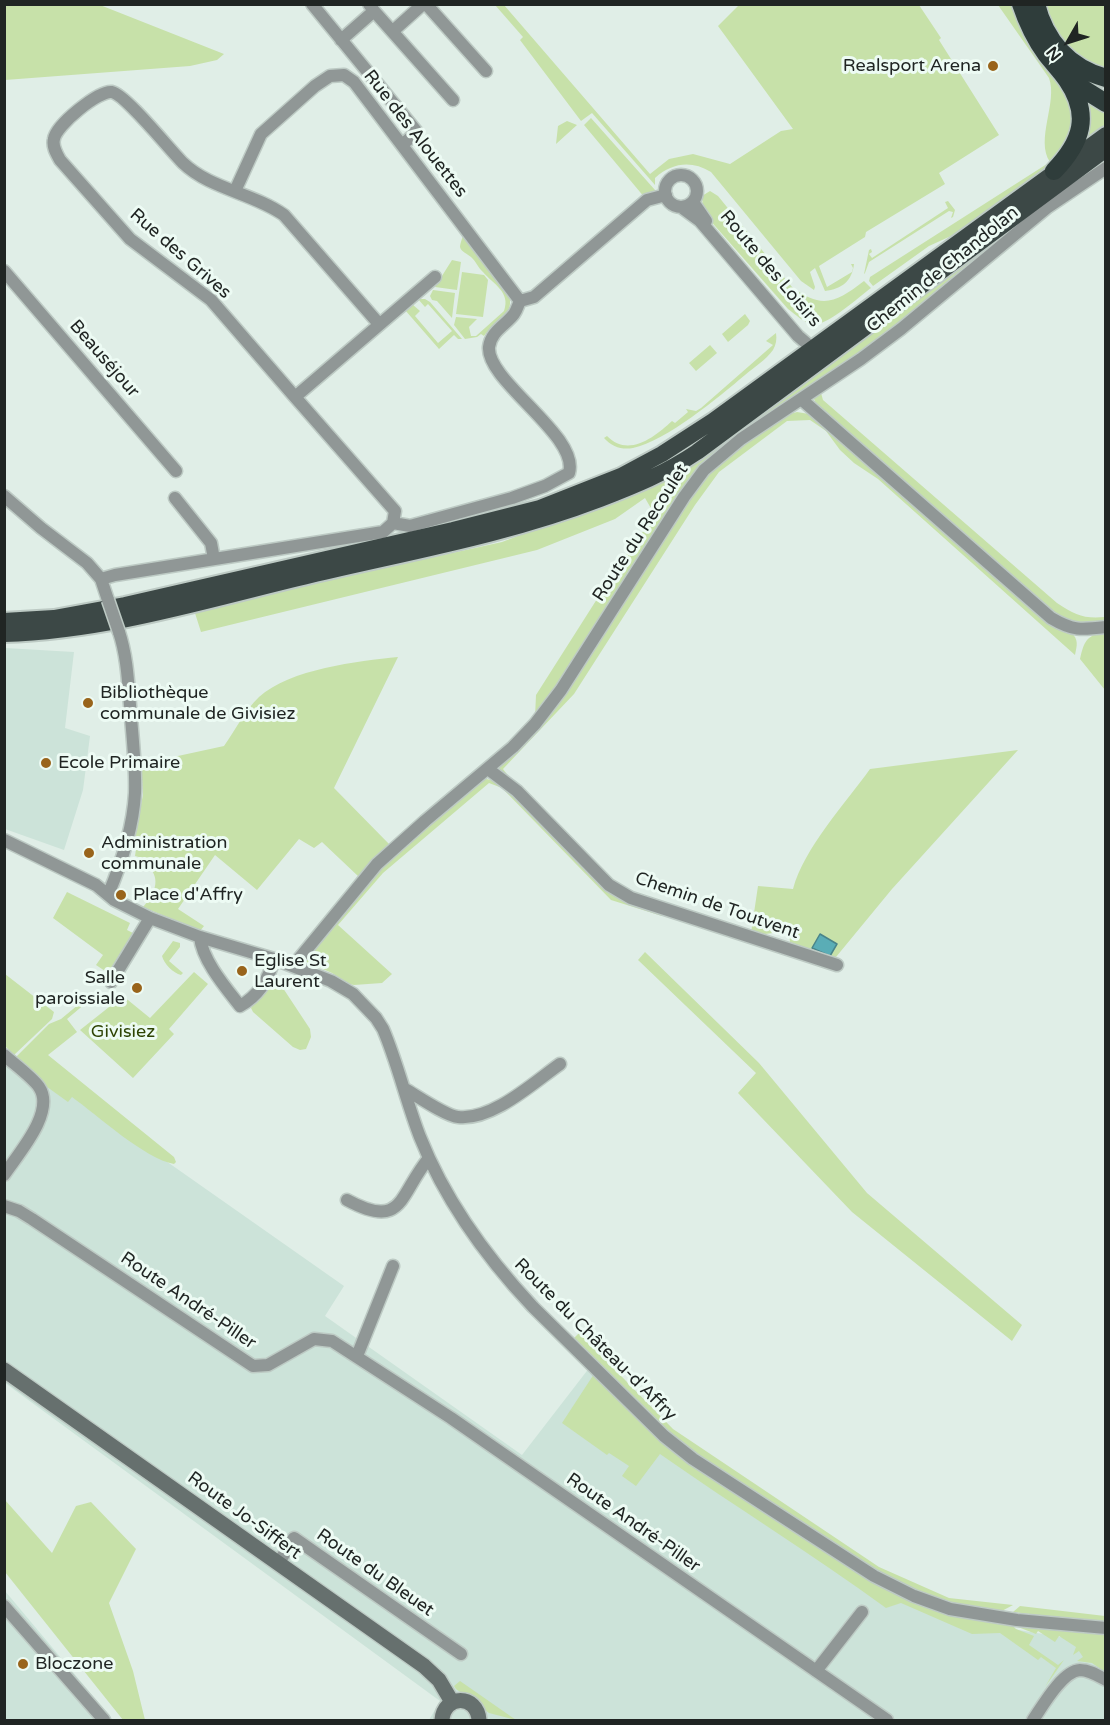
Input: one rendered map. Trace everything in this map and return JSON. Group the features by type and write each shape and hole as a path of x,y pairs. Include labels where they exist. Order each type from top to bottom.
{"highway":[{"path":"1021,4 1039,43 1065,77 1079,104 1082,124 1078,138 1070,153 1054,171"},
{"path":"1036,4 1048,36 1058,50 1086,71 1106,78"},
{"path":"1065,77 1106,103"},
{"path":"4,634 57,631 129,619 481,536 578,508 647,481 672,469 1054,171 1106,135"},
{"path":"4,621 86,613 145,601 486,522 563,500 621,476 662,454 816,355 1106,149"}],"main road":[{"name":"Route Jo-Siffert","path":"4,1370 424,1666 439,1680 452,1702"},
{"path":"442,1720 443,1712 452,1702 459,1700 471,1703 479,1713 479,1720"}],"street":[{"path":"312,4 417,132 402,145"},
{"path":"393,31 424,4 486,71"},
{"path":"341,40 371,8 453,100"},
{"name":"Rue des Alouettes","path":"235,191 261,134 315,86 330,76 344,75 354,82 519,301"},
{"name":"Rue des Grives","path":"295,398 211,300 130,239 60,160 54,150 57,131 94,97 104,92 114,92 124,98 184,165 198,175 271,206 284,215 379,324"},
{"name":"Chemin de Chandolan","path":"801,399 901,329 1048,207 1106,168"},
{"name":"Route des Loisirs","path":"687,204 696,196 695,183 683,175 673,177 665,190 671,203 687,204 706,221 784,310 816,355"},
{"name":"Route des Loisirs","path":"519,301 534,297 647,200 666,195"},
{"name":"Beauséjour","path":"4,271 177,471"},
{"path":"101,579 383,532 393,524 395,512 295,398 435,277"},
{"path":"393,524 410,526 512,498 557,481 569,473 571,462 564,446 498,369 490,353 489,346 494,335 514,314 519,301"},
{"path":"801,399 1051,618 1066,627 1077,630 1106,627"},
{"name":"Route du Recoulet","path":"293,966 376,864 513,747 535,724 561,690 704,470 741,439 801,399"},
{"path":"4,495 41,528 87,563 101,579 123,644 135,761 135,794 124,855 108,895"},
{"path":"175,498 211,543 214,559"},
{"name":"Chemin de Toutvent","path":"488,769 517,791 609,885 631,898 837,965"},
{"path":"4,840 96,885 114,900 150,918 201,937 201,945 214,971 240,1006 251,1000 267,979 274,959"},
{"path":"111,982 150,918"},
{"name":"Route du Château-d'Affry","path":"201,937 274,959 331,981 353,994 376,1018 388,1042 429,1158 470,1230 514,1286 664,1436 713,1472 874,1576 914,1596 950,1609 1017,1620 1106,1628"},
{"path":"4,1055 39,1087 44,1107 39,1123 4,1175"},
{"path":"405,1089 456,1117 474,1117 497,1108 560,1064"},
{"path":"347,1200 381,1213 395,1207 402,1202 416,1175 429,1158"},
{"name":"Route André-Piller","path":"4,1206 19,1210 253,1366 268,1365 314,1339 332,1341 451,1418 887,1720"},
{"path":"357,1356 393,1266"},
{"name":"Route du Bleuet","path":"278,1564 294,1538 461,1654"},
{"path":"4,1606 104,1720"},
{"path":"816,1671 862,1612"},
{"path":"1033,1720 1061,1680 1076,1670 1088,1671 1106,1680"}],"shaded area":[{"name":"Ecole Primaire","path":"5,648 74,652 65,728 90,736 83,790 64,850 5,829"},
{"path":"5,1048 344,1286 325,1316 522,1455 593,1363 661,1440 944,1618 1105,1644 1105,1720 429,1720 440,1701 5,1383"},
{"path":"5,1591 113,1720 5,1720"}],"green space":[{"path":"5,4 100,5 224,54 217,60 190,66 5,80"},
{"path":"495,5 504,5 650,174 669,159 693,154 730,164 781,131 793,129 718,26 739,5 919,5 999,135 939,173 945,184 866,232 865,237 819,266 827,287 852,272 851,264 854,264 853,270 851,275 841,286 825,291 815,268 810,272 814,290 801,281 711,172 696,166 675,166 655,178 655,185 592,113 581,121 520,40 523,37"},
{"path":"998,5 1017,5 1065,88 1078,122 1056,162 962,231 929,246 873,286 869,281 870,277 1050,162 1045,143 1051,98 1049,78"},
{"path":"1044,5 1105,5 1105,70 1066,46 1055,30"},
{"path":"1083,96 1105,108 1105,127 1081,145"},
{"path":"591,118 655,190 655,194 645,198 584,125"},
{"path":"567,121 577,125 556,144 558,126"},
{"path":"1105,156 1105,165 929,304 801,395 683,492 535,717 536,695 632,544 656,517 645,498 615,519 537,550 201,632 194,610 502,542 672,477 728,439"},
{"path":"710,191 718,196 792,287 803,294 821,301 846,294 864,281 871,288 827,320 814,324 803,320 788,309 708,218 703,209 702,196"},
{"path":"948,201 955,210 953,217 951,218 953,212 949,211 869,262 864,274 869,250 871,249 872,252 869,254 872,258 948,208 945,202"},
{"path":"464,233 508,293 510,300 510,306 504,317 484,336 481,334 477,337 465,339 454,325 456,317 477,319 469,327 471,336 476,336 504,311 506,304 500,289 461,249 460,244"},
{"path":"452,260 461,262 457,290 435,287"},
{"path":"462,272 484,275 488,280 483,317 456,314"},
{"path":"433,290 455,293 452,318 437,301 432,300 430,296"},
{"path":"418,299 430,302 462,339 454,335 439,349 405,310 412,304 420,311 415,316 438,343 452,331 428,304 425,307"},
{"path":"745,314 750,321 748,325 728,342 722,334"},
{"path":"776,333 775,346 767,357 676,428 646,444 633,448 617,447 604,438 607,436 624,445 641,443 650,439 672,421 675,423 688,412 686,409 696,411 701,408 773,345 766,341"},
{"path":"710,345 717,353 696,371 689,363"},
{"path":"862,361 821,393 823,400 1057,603 1080,615 1105,617 1105,624 1077,623 1051,611 817,406 815,395"},
{"path":"797,412 809,414 820,421 1071,632 1077,645 1075,655 878,479 854,463 840,450 826,431 810,420 787,421 719,472 695,505 574,694 503,769 519,790 497,770 499,765 515,751 695,489 716,465 738,447 775,422"},
{"path":"1105,632 1105,690 1080,659 1087,640"},
{"path":"398,657 334,788 390,845 359,877 322,842 314,848 299,839 257,890 215,855 178,909 204,926 200,931 143,907 154,890 155,879 154,874 145,863 146,859 135,856 136,849 132,848 143,795 141,764 224,746 254,702 272,687 288,680 325,668"},
{"path":"1018,750 892,889 836,957 831,958 790,942 789,931 757,935 751,933 758,886 793,889 798,874 816,842 870,769"},
{"path":"487,779 501,783 606,886 663,912 662,916 611,900 502,788 489,783 383,873 338,925 392,974 382,983 354,985 306,962 304,958 306,954 395,853 480,781"},
{"path":"67,892 130,923 127,930 133,933 108,973 96,965 103,955 53,918"},
{"path":"173,941 180,943 180,947 169,961 183,973 181,975 169,968 162,956"},
{"path":"645,952 759,1063 867,1193 1022,1325 1012,1341 852,1212 738,1093 756,1073 638,960"},
{"name":"Givisiez","path":"194,972 208,984 169,1029 174,1034 133,1078 80,1030 123,996 150,1018"},
{"path":"5,974 54,1012 52,1019 14,1055 5,1046"},
{"path":"272,976 275,976 310,1029 311,1037 306,1049 300,1050 293,1047 251,1008"},
{"path":"90,995 92,998 67,1019 77,1032 48,1055 174,1157 176,1162 174,1164 149,1154 72,1097 68,1102 43,1084 16,1057 49,1024 61,1019"},
{"path":"579,1333 673,1429 879,1567 949,1598 1013,1605 1000,1612 954,1605 916,1591 877,1571 670,1435 572,1340"},
{"path":"594,1374 691,1462 950,1613 978,1620 1010,1623 1016,1629 1034,1636 1029,1645 1058,1665 1064,1660 1045,1687 1056,1668 1041,1657 1038,1660 1000,1633 972,1634 901,1603 886,1608 660,1454 636,1486 622,1476 629,1466 609,1453 607,1455 562,1423"},
{"path":"5,1500 52,1553 76,1506 91,1502 136,1549 109,1603 133,1671 145,1720 123,1720 5,1572"},
{"path":"1020,1606 1105,1616 1105,1623 1013,1612"},
{"path":"1018,1627 1105,1633 1105,1672 1092,1663 1077,1661 1083,1657 1079,1651 1073,1655 1076,1647 1059,1636 1055,1642 1038,1631 1036,1634"},
{"path":"460,1681 516,1720 489,1713 456,1689 454,1686"}],"water":[{"path":"820,934 837,944 830,956 812,948"}],"place":[{"name":"Realsport Arena","path":"993,66"},
{"name":"Bibliothèque communale de Givisiez","path":"88,703"},
{"name":"Ecole Primaire","path":"46,763"},
{"name":"Administration communale","path":"89,853"},
{"name":"Place d'Affry","path":"121,895"},
{"name":"Eglise St Laurent","path":"242,971"},
{"name":"Salle paroissiale","path":"137,988"},
{"name":"Bloczone","path":"23,1664"}]}
